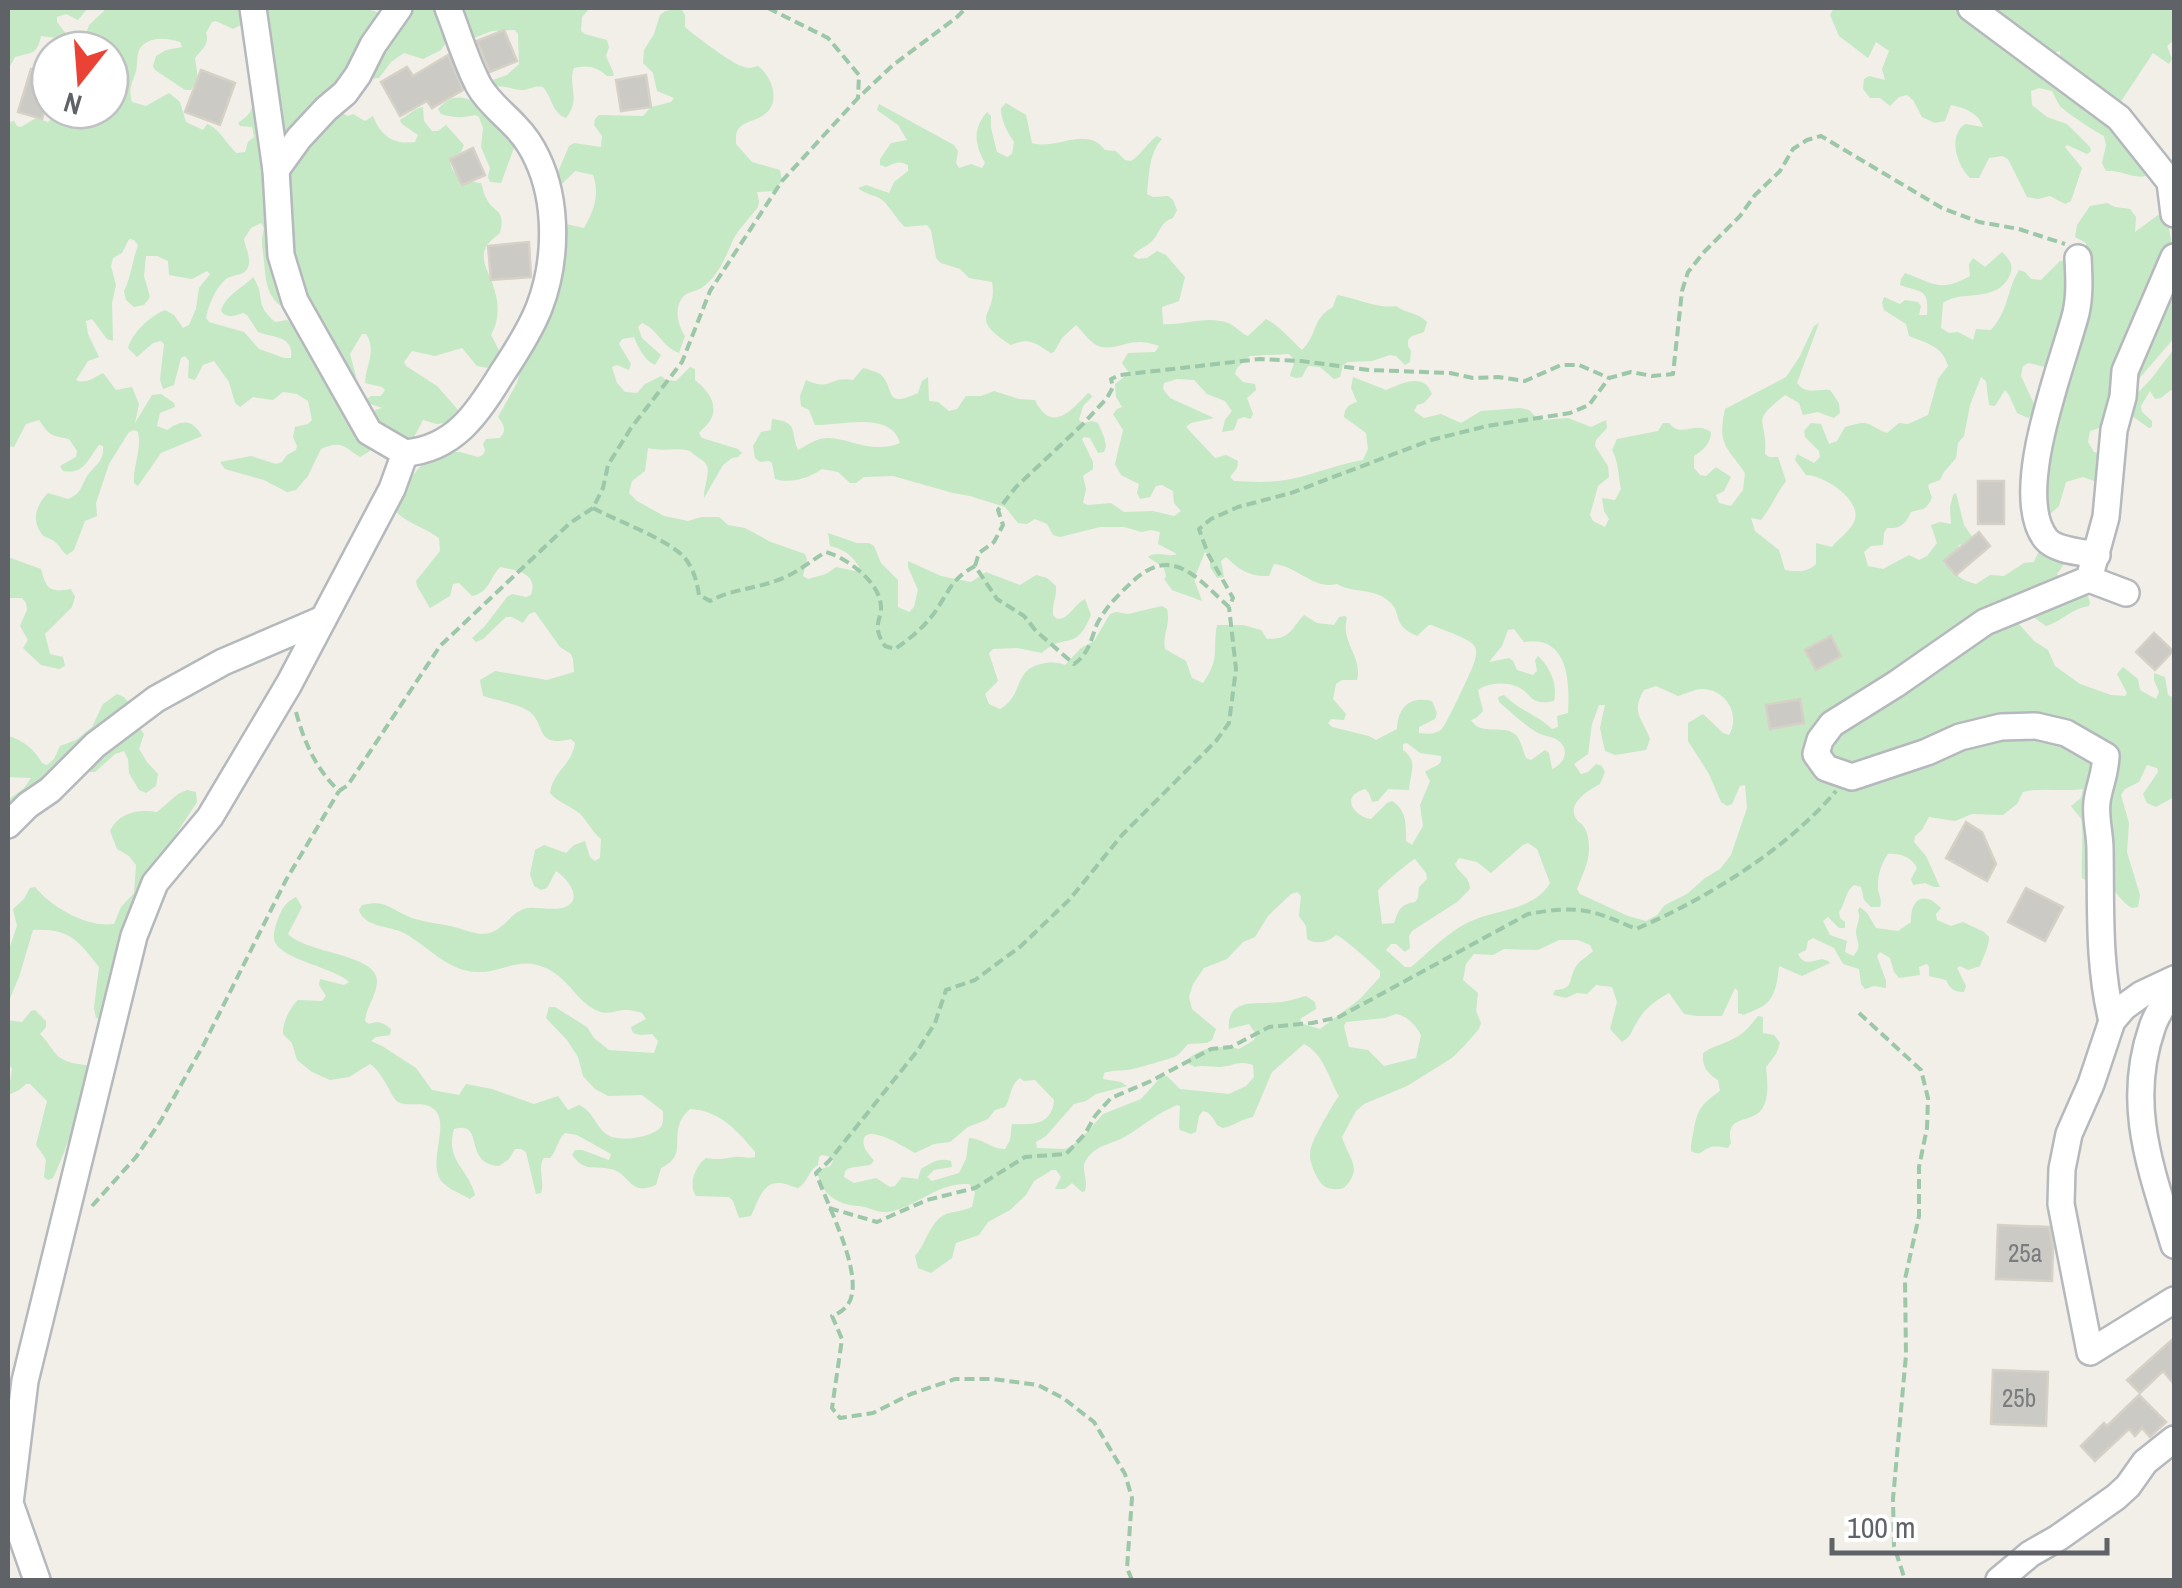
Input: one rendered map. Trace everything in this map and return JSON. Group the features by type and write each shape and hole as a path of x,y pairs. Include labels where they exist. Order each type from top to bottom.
{"street":[{"path":"253,8 276,170 281,255 296,301 369,432 404,453 424,452 468,424 515,352 538,310 548,280 553,212 538,159 518,128 480,88 448,8"},
{"path":"276,170 299,138 345,93 399,8"},
{"path":"1971,8 2120,118 2170,182 2174,214"},
{"path":"2093,567 2108,500 2114,430 2124,397 2125,371 2174,257"},
{"path":"2078,258 2080,286 2076,310 2040,437 2034,514 2046,540 2093,567 2126,593"},
{"path":"37,1580 10,1503 25,1381 125,971 144,908 155,883 210,817 289,684 392,489 404,453"},
{"path":"2093,567 1985,622 1832,724 1820,740 1816,754 1826,768 1852,777 1960,737 2000,727 2036,726 2066,733 2106,756 2106,774 2097,802 2101,940 2112,1021"},
{"path":"8,824 50,790 95,745 156,699 223,662 323,619"},
{"path":"2174,982 2142,994 2112,1021 2069,1134 2061,1204 2090,1352 2174,1300"},
{"path":"2174,982 2152,1026 2141,1079 2141,1123 2174,1244"},
{"path":"1998,1580 2116,1497 2145,1462 2174,1439"}],"path":[{"path":"768,8 828,38 859,75 858,98"},
{"path":"62,1231 86,1214 136,1157 160,1122 204,1044 286,880 339,791 348,786 440,646 570,524 593,508 603,488 608,464 682,362 710,291 782,181 858,98 966,8"},
{"path":"1132,1580 1127,1568 1132,1498 1125,1474 1094,1422 1063,1398 1038,1385 954,1379 911,1394 874,1413 840,1418 832,1408 842,1339 832,1316 843,1311 852,1296 851,1272 816,1173 918,1050 946,990 974,980 1021,946 1070,899 1122,835 1216,742 1229,723 1236,669 1229,608 1233,598 1199,529 1238,507 1291,494 1432,440 1487,426 1570,413 1589,405 1609,378 1631,372 1673,374 1682,291 1688,272 1780,171 1793,149 1806,140 1821,136 1942,208 1979,222 2018,229 2075,247 2078,258"},
{"path":"593,508 683,556 696,576 699,596 710,601 726,593 776,582 826,552 839,555 868,579 878,594 882,605 877,634 885,646 895,649 934,614 950,585 974,566 979,553 994,542 1003,525 998,510 1016,487 1082,425 1107,398 1113,387 1111,380 1120,375 1260,359 1525,381 1561,365 1580,365 1609,378"},
{"path":"974,566 997,599 1024,616 1074,664 1083,658 1110,603 1141,573 1160,563 1176,566 1199,579 1229,608"},
{"path":"289,684 305,744 339,791"},
{"path":"829,1208 877,1222 927,1200 975,1188 1025,1157 1066,1154 1110,1098 1210,1049 1232,1047 1268,1026 1339,1017 1528,914 1563,908 1598,912 1636,929 1670,915 1805,826 1848,776"},
{"path":"1859,1013 1921,1070 1928,1098 1919,1216 1905,1280 1906,1355 1893,1499 1894,1546 1905,1580"}],"green space":[{"path":"8,8 88,8 78,20 66,14 57,17 63,30 30,30 30,53 15,57 8,70"},
{"path":"237,8 244,21 233,29 212,22 206,43 195,58 198,79 191,90 185,90 153,66 156,56 182,47 180,42 160,39 145,43 139,49 130,94 130,30 87,30 104,11"},
{"path":"259,8 364,8 377,12 381,22 403,8 590,8 582,17 581,31 607,40 606,56 614,74 607,76 592,67 574,68 574,98 566,118 543,87 496,87 518,137 501,183 490,182 488,177 490,168 481,147 483,128 479,117 450,116 438,109 457,98 490,107 490,81 507,75 519,64 515,30 492,31 468,40 450,37 441,50 423,59 404,53 379,78 368,79 338,104 341,113 348,116 353,114 365,121 373,116 389,138 407,143 415,142 418,135 400,120 423,107 424,121 432,131 446,125 464,145 461,152 450,158 452,169 464,179 481,183 501,219 500,233 488,244 484,257 496,298 497,317 491,335 499,350 497,361 487,368 477,366 462,348 435,356 412,351 404,362 406,366 437,386 459,411 451,422 423,420 412,441 402,442 369,422 375,410 382,408 367,399 381,396 385,390 365,383 371,352 366,334 362,334 350,354 356,376 350,382 290,311 273,297 265,270 264,228 261,223 251,228 244,239 248,268 221,284 206,318 244,332 259,349 291,358 286,341 258,332 243,313 228,316 221,311 230,296 253,277 264,310 275,322 287,320 295,326 371,446 360,457 338,445 321,449 296,490 287,492 264,480 225,469 220,462 251,456 276,464 282,462 296,450 295,427 312,420 308,401 283,392 273,400 253,397 240,407 214,361 203,365 195,380 188,378 189,361 185,356 181,358 174,385 163,389 160,380 164,344 153,343 137,357 128,348 142,326 165,310 183,328 189,325 199,288 210,274 207,271 192,279 169,275 168,261 146,256 144,276 150,297 144,305 134,307 126,300 124,291 138,245 129,239 111,266 116,285 112,303 113,341 92,319 86,321 99,357 88,361 76,380 86,381 103,373 116,390 132,387 139,404 135,423 152,395 161,394 175,407 160,413 157,426 167,430 187,422 202,436 161,453 138,486 134,483 138,432 129,432 109,464 96,503 97,516 85,521 74,550 67,555 41,533 37,512 48,493 68,499 78,493 100,460 103,446 99,445 81,468 63,471 60,466 76,457 77,451 69,439 51,434 39,420 26,424 14,447 8,446 9,122 21,127 30,122 30,130 130,130 130,94 132,102 146,106 169,93 180,102 186,122 203,130 207,124 211,126 236,153 245,152 254,137 252,127 238,123 250,112 255,88 245,46 256,40"},
{"path":"1834,8 2174,8 2174,40 2167,46 2172,59 2169,64 2153,53 2118,104 2085,82 2080,71 2060,64 2060,51 2046,55 2110,118 2152,173 2141,177 2106,171 2102,163 2104,136 2063,109 2052,91 2039,88 2031,91 2032,105 2047,117 2067,124 2090,147 2087,154 2065,147 2082,168 2071,201 2065,204 2050,196 2027,197 2008,159 2002,156 1989,158 1979,178 1970,178 1958,158 1955,143 1965,124 1983,127 1978,118 1951,105 1945,121 1935,123 1922,117 1907,95 1890,106 1880,98 1870,98 1863,89 1864,79 1869,76 1885,80 1882,69 1889,51 1876,42 1868,58 1839,36 1830,15"},
{"path":"682,10 685,27 696,36 736,64 758,66 768,77 772,105 762,116 739,128 736,144 752,162 780,170 782,181 775,191 757,192 758,207 735,236 718,271 703,287 682,298 678,317 685,336 679,353 642,323 638,327 642,338 661,355 655,365 645,357 634,337 622,339 619,344 631,364 629,370 612,367 625,392 637,393 661,376 676,381 690,367 695,369 695,380 707,392 713,407 711,419 699,433 702,438 742,453 723,465 704,498 708,469 704,462 690,451 648,448 645,471 632,481 629,493 664,516 688,521 719,517 728,525 745,528 805,554 803,576 808,579 836,567 855,571 859,567 848,554 830,546 828,533 869,543 898,580 898,607 909,612 918,590 908,561 941,576 971,582 986,572 1020,585 1036,575 1047,578 1056,586 1053,615 1057,619 1065,617 1085,599 1091,615 1075,638 1042,653 1017,648 993,649 989,653 998,681 985,694 989,704 1000,709 1013,697 1026,672 1045,663 1065,665 1094,641 1110,614 1162,606 1168,615 1165,649 1186,661 1192,678 1203,683 1214,660 1217,625 1243,625 1261,630 1267,639 1275,639 1289,633 1304,615 1317,623 1334,625 1339,617 1345,616 1357,680 1336,684 1333,699 1346,714 1344,720 1331,719 1328,723 1376,740 1397,729 1403,709 1417,700 1432,701 1437,713 1435,719 1419,727 1419,733 1442,729 1472,668 1476,650 1468,640 1432,625 1417,636 1408,631 1392,604 1380,596 1337,584 1321,584 1274,564 1269,576 1256,575 1240,569 1226,557 1221,561 1224,577 1217,578 1210,567 1210,555 1205,552 1194,579 1202,601 1172,590 1164,579 1164,568 1148,557 1177,554 1158,544 1160,532 1100,527 1060,537 1035,519 1027,524 1018,523 1005,507 893,476 864,477 850,483 838,472 822,469 800,479 775,479 772,463 755,458 753,446 761,432 771,430 772,419 790,425 798,450 828,438 877,447 900,443 895,433 876,423 815,425 809,410 801,406 806,380 826,384 853,380 863,368 880,374 891,395 899,399 918,393 928,377 929,401 938,402 949,411 957,409 966,396 994,391 1035,400 1041,410 1054,417 1068,412 1088,393 1092,397 1083,406 1079,420 1098,423 1106,446 1104,452 1098,453 1090,438 1082,439 1093,462 1093,469 1083,476 1083,503 1111,503 1124,512 1153,511 1174,516 1181,511 1174,503 1173,491 1162,485 1156,486 1150,497 1140,499 1139,484 1121,475 1115,464 1123,430 1113,414 1122,407 1115,384 1129,373 1122,363 1128,353 1155,352 1159,346 1134,342 1101,347 1076,325 1051,353 1028,341 1011,345 997,335 986,321 992,282 969,278 960,269 941,263 927,225 905,227 882,200 858,188 866,185 889,193 894,182 908,171 908,165 902,163 880,165 891,143 907,140 898,125 877,110 879,104 954,145 959,168 971,164 982,168 985,163 977,136 987,112 997,152 1007,157 1012,154 1014,142 1001,113 1006,103 1026,115 1032,143 1089,139 1131,161 1157,136 1162,139 1152,158 1147,194 1168,196 1177,210 1152,241 1133,256 1147,258 1157,251 1166,255 1185,277 1179,301 1162,307 1163,324 1220,321 1248,336 1266,319 1302,350 1321,316 1333,307 1337,295 1374,305 1396,306 1427,322 1424,332 1408,340 1410,362 1405,365 1390,355 1348,362 1340,377 1334,379 1320,367 1308,366 1302,377 1290,376 1294,362 1289,354 1250,356 1235,374 1243,382 1255,384 1256,390 1247,398 1253,414 1251,419 1238,419 1234,430 1222,432 1232,411 1225,401 1207,394 1194,380 1164,383 1163,389 1170,398 1214,418 1186,427 1215,458 1226,455 1238,461 1230,477 1234,481 1284,480 1363,460 1368,449 1366,433 1344,417 1348,407 1357,402 1351,388 1353,377 1386,390 1412,381 1424,383 1432,394 1414,411 1424,418 1441,414 1461,423 1481,411 1520,408 1543,420 1568,418 1591,427 1606,420 1607,428 1595,446 1608,466 1609,477 1598,486 1590,515 1605,527 1609,519 1602,498 1615,500 1621,489 1612,450 1617,439 1658,431 1663,423 1679,429 1705,429 1711,432 1710,440 1694,456 1694,468 1706,476 1716,467 1731,477 1724,491 1716,495 1719,503 1731,506 1743,490 1745,473 1723,438 1725,409 1786,377 1819,323 1797,383 1808,390 1830,390 1839,403 1840,413 1834,418 1818,412 1803,415 1799,403 1785,395 1767,412 1762,422 1765,454 1778,457 1786,481 1761,520 1751,518 1755,531 1779,550 1785,570 1794,571 1816,564 1816,543 1832,547 1852,525 1856,514 1848,498 1822,479 1806,475 1795,460 1797,454 1814,463 1820,457 1804,431 1811,423 1821,424 1829,444 1837,441 1845,427 1865,423 1887,433 1899,423 1908,424 1928,415 1938,379 1948,366 1938,350 1909,336 1906,324 1884,310 1884,297 1900,304 1905,300 1918,302 1919,315 1927,315 1925,295 1900,285 1905,273 1937,285 1951,284 1970,276 1973,258 1985,267 2002,252 2011,268 2004,284 1988,293 1943,303 1941,328 1973,340 1976,329 1991,330 1997,322 2019,270 2031,279 2041,280 2060,261 2067,260 2085,273 2086,243 2075,237 2077,225 2090,206 2107,203 2130,209 2136,217 2135,232 2158,215 2164,217 2174,270 2174,338 2138,380 2120,394 2102,427 2090,431 2088,442 2094,452 2111,457 2100,483 2083,477 2066,482 2059,506 2050,514 2044,513 2034,467 2060,371 2029,363 2023,366 2021,376 2037,410 2028,418 2017,413 2005,390 1995,406 1989,405 1986,381 1981,377 1956,458 1940,480 1928,486 1930,502 1911,512 1902,525 1887,528 1883,545 1871,546 1864,552 1868,566 1883,569 1909,555 1919,560 1927,556 1937,543 1931,525 1951,524 1950,507 1956,493 1964,525 1977,544 1974,553 1964,544 1959,545 1954,565 1961,578 1976,584 1990,575 2004,576 2024,563 2034,562 2043,551 2064,564 2057,574 2061,578 2086,589 2089,606 2052,624 2046,626 2032,616 2009,621 2018,623 2048,650 2055,666 2080,684 2111,695 2127,693 2117,674 2123,667 2138,679 2140,690 2156,699 2159,692 2154,673 2165,677 2168,695 2174,698 2174,797 2156,807 2147,803 2143,794 2158,772 2147,765 2139,782 2121,795 2129,823 2127,852 2140,895 2138,907 2124,902 2107,878 2082,878 2082,823 2071,806 2081,798 2083,789 2038,790 2023,792 2017,804 2003,815 1972,814 1955,821 1929,817 1914,842 1926,856 1940,887 1913,885 1915,864 1905,856 1888,854 1879,876 1880,907 1871,907 1864,900 1861,887 1854,885 1839,912 1845,928 1839,928 1828,917 1823,921 1830,935 1847,941 1845,952 1853,956 1858,947 1860,907 1876,928 1898,931 1911,922 1919,900 1935,902 1941,908 1937,920 1951,926 1963,922 1989,937 1980,966 1957,968 1966,986 1964,992 1953,989 1946,980 1929,976 1927,964 1919,967 1920,975 1899,978 1890,958 1880,952 1877,956 1886,988 1865,989 1859,969 1843,964 1834,948 1813,938 1806,950 1798,954 1800,958 1830,963 1802,976 1779,966 1773,995 1760,1008 1744,1015 1738,1013 1735,988 1722,1016 1684,1014 1669,993 1647,1009 1622,1042 1610,1029 1617,1002 1612,987 1596,985 1587,994 1566,998 1553,995 1555,990 1568,986 1577,965 1593,951 1590,945 1578,940 1559,940 1538,950 1504,949 1493,955 1474,954 1466,964 1463,980 1478,993 1479,1029 1452,1058 1356,1111 1342,1137 1354,1169 1344,1188 1325,1187 1311,1161 1312,1144 1339,1096 1321,1060 1304,1044 1272,1072 1253,1117 1223,1128 1203,1111 1196,1132 1191,1134 1180,1130 1180,1106 1170,1108 1090,1155 1084,1167 1085,1191 1072,1183 1065,1189 1055,1189 1061,1177 1052,1170 1034,1181 1026,1195 988,1222 979,1235 956,1243 952,1258 931,1273 918,1268 915,1256 940,1218 972,1207 975,1192 969,1184 947,1187 888,1212 879,1211 843,1203 827,1193 818,1175 833,1161 822,1155 801,1186 774,1183 761,1194 751,1216 739,1218 729,1197 696,1196 694,1176 706,1158 752,1158 755,1152 727,1123 700,1110 690,1109 683,1118 675,1156 661,1168 656,1185 647,1188 635,1186 617,1171 581,1164 572,1155 575,1150 609,1160 611,1154 577,1135 565,1133 550,1158 542,1162 542,1188 536,1194 526,1152 515,1149 499,1166 488,1163 464,1128 454,1129 452,1149 475,1195 470,1199 452,1189 438,1174 440,1127 436,1111 427,1105 398,1102 370,1064 349,1077 330,1080 297,1060 292,1043 283,1034 292,1007 298,1000 322,1001 326,996 320,979 344,985 349,982 284,952 277,945 274,932 282,910 296,897 302,907 288,934 297,941 355,960 375,973 376,987 365,1021 391,1029 390,1035 371,1041 416,1068 432,1090 459,1095 466,1084 534,1104 558,1096 568,1110 579,1105 584,1108 611,1137 643,1136 661,1127 663,1111 642,1095 608,1096 595,1089 583,1076 578,1057 567,1040 546,1018 549,1007 555,1007 587,1027 609,1050 654,1053 658,1041 652,1034 633,1033 631,1027 646,1019 642,1013 598,1011 564,980 537,965 522,964 486,972 457,968 404,933 366,920 359,910 362,905 381,904 418,920 489,933 521,910 563,908 572,902 572,889 556,871 547,888 534,886 530,874 535,850 544,845 566,853 585,841 590,857 595,861 600,858 601,839 579,813 550,793 575,743 571,739 546,738 530,712 483,696 480,680 495,671 547,680 574,672 571,654 560,647 535,612 523,623 506,617 483,639 476,642 472,638 507,597 531,595 532,582 524,574 500,567 478,594 472,596 459,583 453,584 450,596 430,608 416,581 440,551 439,538 394,510 404,486 433,451 478,457 483,455 486,439 502,435 504,428 498,417 517,383 557,233 566,224 584,228 595,202 593,175 575,171 561,185 555,187 554,181 569,146 574,143 601,147 602,136 594,125 599,115 643,116 651,107 674,98 657,91 653,73 643,63 644,50 665,11","holes":["1514,629 1524,642 1550,646 1563,662 1568,713 1557,716 1558,727 1552,729 1504,695 1498,697 1528,726 1561,743 1564,758 1552,769 1545,750 1531,760 1526,758 1516,735 1480,728 1471,720 1483,711 1478,690 1491,684 1513,685 1536,701 1554,701 1552,677 1538,656 1533,675 1517,670 1509,658 1489,662 1502,646 1508,630","1656,686 1678,696 1702,689 1724,698 1733,719 1729,735 1703,714 1688,723 1688,741 1721,802 1732,804 1740,786 1745,785 1747,808 1731,855 1720,869 1646,921 1580,894 1577,889 1588,859 1589,843 1574,814 1576,803 1600,784 1605,772 1596,764 1581,774 1574,764 1588,754 1599,705 1605,705 1600,728 1605,751 1615,755 1646,750 1650,739 1639,716 1644,690","1407,743 1420,753 1441,756 1439,764 1425,772 1430,781 1420,805 1423,826 1412,845 1406,841 1403,813 1392,801 1371,819 1355,810 1351,801 1365,789 1372,802 1378,801 1388,789 1409,790 1412,763 1403,750","1528,843 1537,849 1550,883 1534,900 1460,927 1411,967 1405,967 1386,950 1396,944 1405,952 1410,948 1412,931 1470,889 1455,864 1459,858 1477,862 1491,873","1415,859 1427,879 1419,887 1415,902 1401,908 1394,923 1382,924 1378,891","1297,892 1301,896 1299,916 1306,926 1307,939 1322,942 1336,935 1376,967 1380,977 1360,999 1320,1029 1303,1024 1300,1019 1316,1009 1315,1002 1306,996 1246,1004 1233,1011 1229,1029 1249,1024 1256,1034 1254,1040 1239,1049 1201,1051 1189,1058 1189,1064 1253,1065 1254,1077 1246,1086 1229,1094 1180,1089 1167,1076 1161,1077 1141,1099 1103,1114 1071,1146 1037,1148 1036,1142 1074,1104 1127,1086 1103,1079 1104,1073 1161,1061 1176,1056 1188,1044 1212,1040 1216,1029 1192,1009 1189,997 1193,984 1204,968 1227,959 1243,942 1255,937 1268,916","1396,1014 1404,1017 1421,1035 1416,1058 1384,1066 1368,1050 1349,1047 1346,1022","1020,1078 1035,1080 1054,1100 1045,1119 1012,1124 1005,1149 969,1138 959,1173 932,1181 927,1177 934,1170 952,1167 951,1161 935,1161 921,1169 918,1179 902,1177 890,1187 876,1178 854,1183 844,1177 849,1168 874,1161 864,1146 868,1134 885,1137 915,1153 950,1142 1005,1107"]},
{"path":"2174,349 2174,391 2155,399 2150,391 2141,406 2152,421 2149,428 2132,416 2131,400"},
{"path":"8,557 41,569 50,588 71,589 75,597 72,607 45,634 50,654 63,657 65,666 59,669 41,665 23,648 28,640 20,626 26,603 22,598 8,598"},
{"path":"117,694 128,702 124,711 128,725 144,734 139,749 158,774 156,786 146,793 139,790 129,773 124,751 95,772 90,772 87,763 8,815 8,800 31,778 8,777 8,736 28,746 47,765 60,746 76,740 92,727 103,704"},
{"path":"187,790 196,792 197,802 165,858 104,1020 96,1018 94,1008 99,967 78,943 56,931 33,930 8,1003 8,952 17,926 13,909 30,888 35,887 60,909 81,919 114,924 121,907 134,893 136,865 117,849 110,831 124,816 157,812"},
{"path":"35,1010 46,1021 40,1034 57,1055 90,1066 65,1151 53,1178 48,1180 44,1177 46,1159 36,1145 47,1101 30,1084 8,1095 12,1069 8,1062 8,1020 22,1022"},
{"path":"1758,1016 1763,1017 1763,1033 1774,1035 1780,1043 1766,1067 1765,1104 1757,1114 1735,1123 1728,1148 1713,1147 1694,1153 1691,1145 1698,1114 1720,1091 1718,1080 1704,1066 1703,1053 1741,1035"}],"building":[{"path":"504,30 517,61 490,72 477,41"},
{"path":"448,55 463,90 432,108 427,101 400,116 381,82 407,67 413,76"},
{"path":"201,70 235,83 220,125 185,112"},
{"path":"30,72 30,116 18,112"},
{"path":"646,75 651,107 621,111 616,80"},
{"path":"473,148 485,175 462,185 450,159"},
{"path":"529,242 531,277 491,280 488,246"},
{"path":"1978,481 2004,481 2004,524 1978,524"},
{"path":"1979,532 1990,546 1956,575 1944,561"},
{"path":"2154,633 2173,651 2155,670 2136,652"},
{"path":"1831,636 1841,656 1816,670 1805,650"},
{"path":"1800,699 1804,723 1770,729 1766,705"},
{"path":"1966,822 1982,832 1996,864 1987,881 1946,858"},
{"path":"2026,888 2063,907 2045,941 2008,922"},
{"path":"1998,1225 2049,1227 2052,1281 1996,1279"},
{"path":"2174,1338 2174,1384 2163,1371 2140,1393 2127,1380"},
{"path":"1993,1370 2048,1372 2046,1426 1991,1424"},
{"path":"2139,1395 2166,1422 2150,1437 2142,1428 2135,1436 2129,1429 2095,1461 2081,1446"}]}
